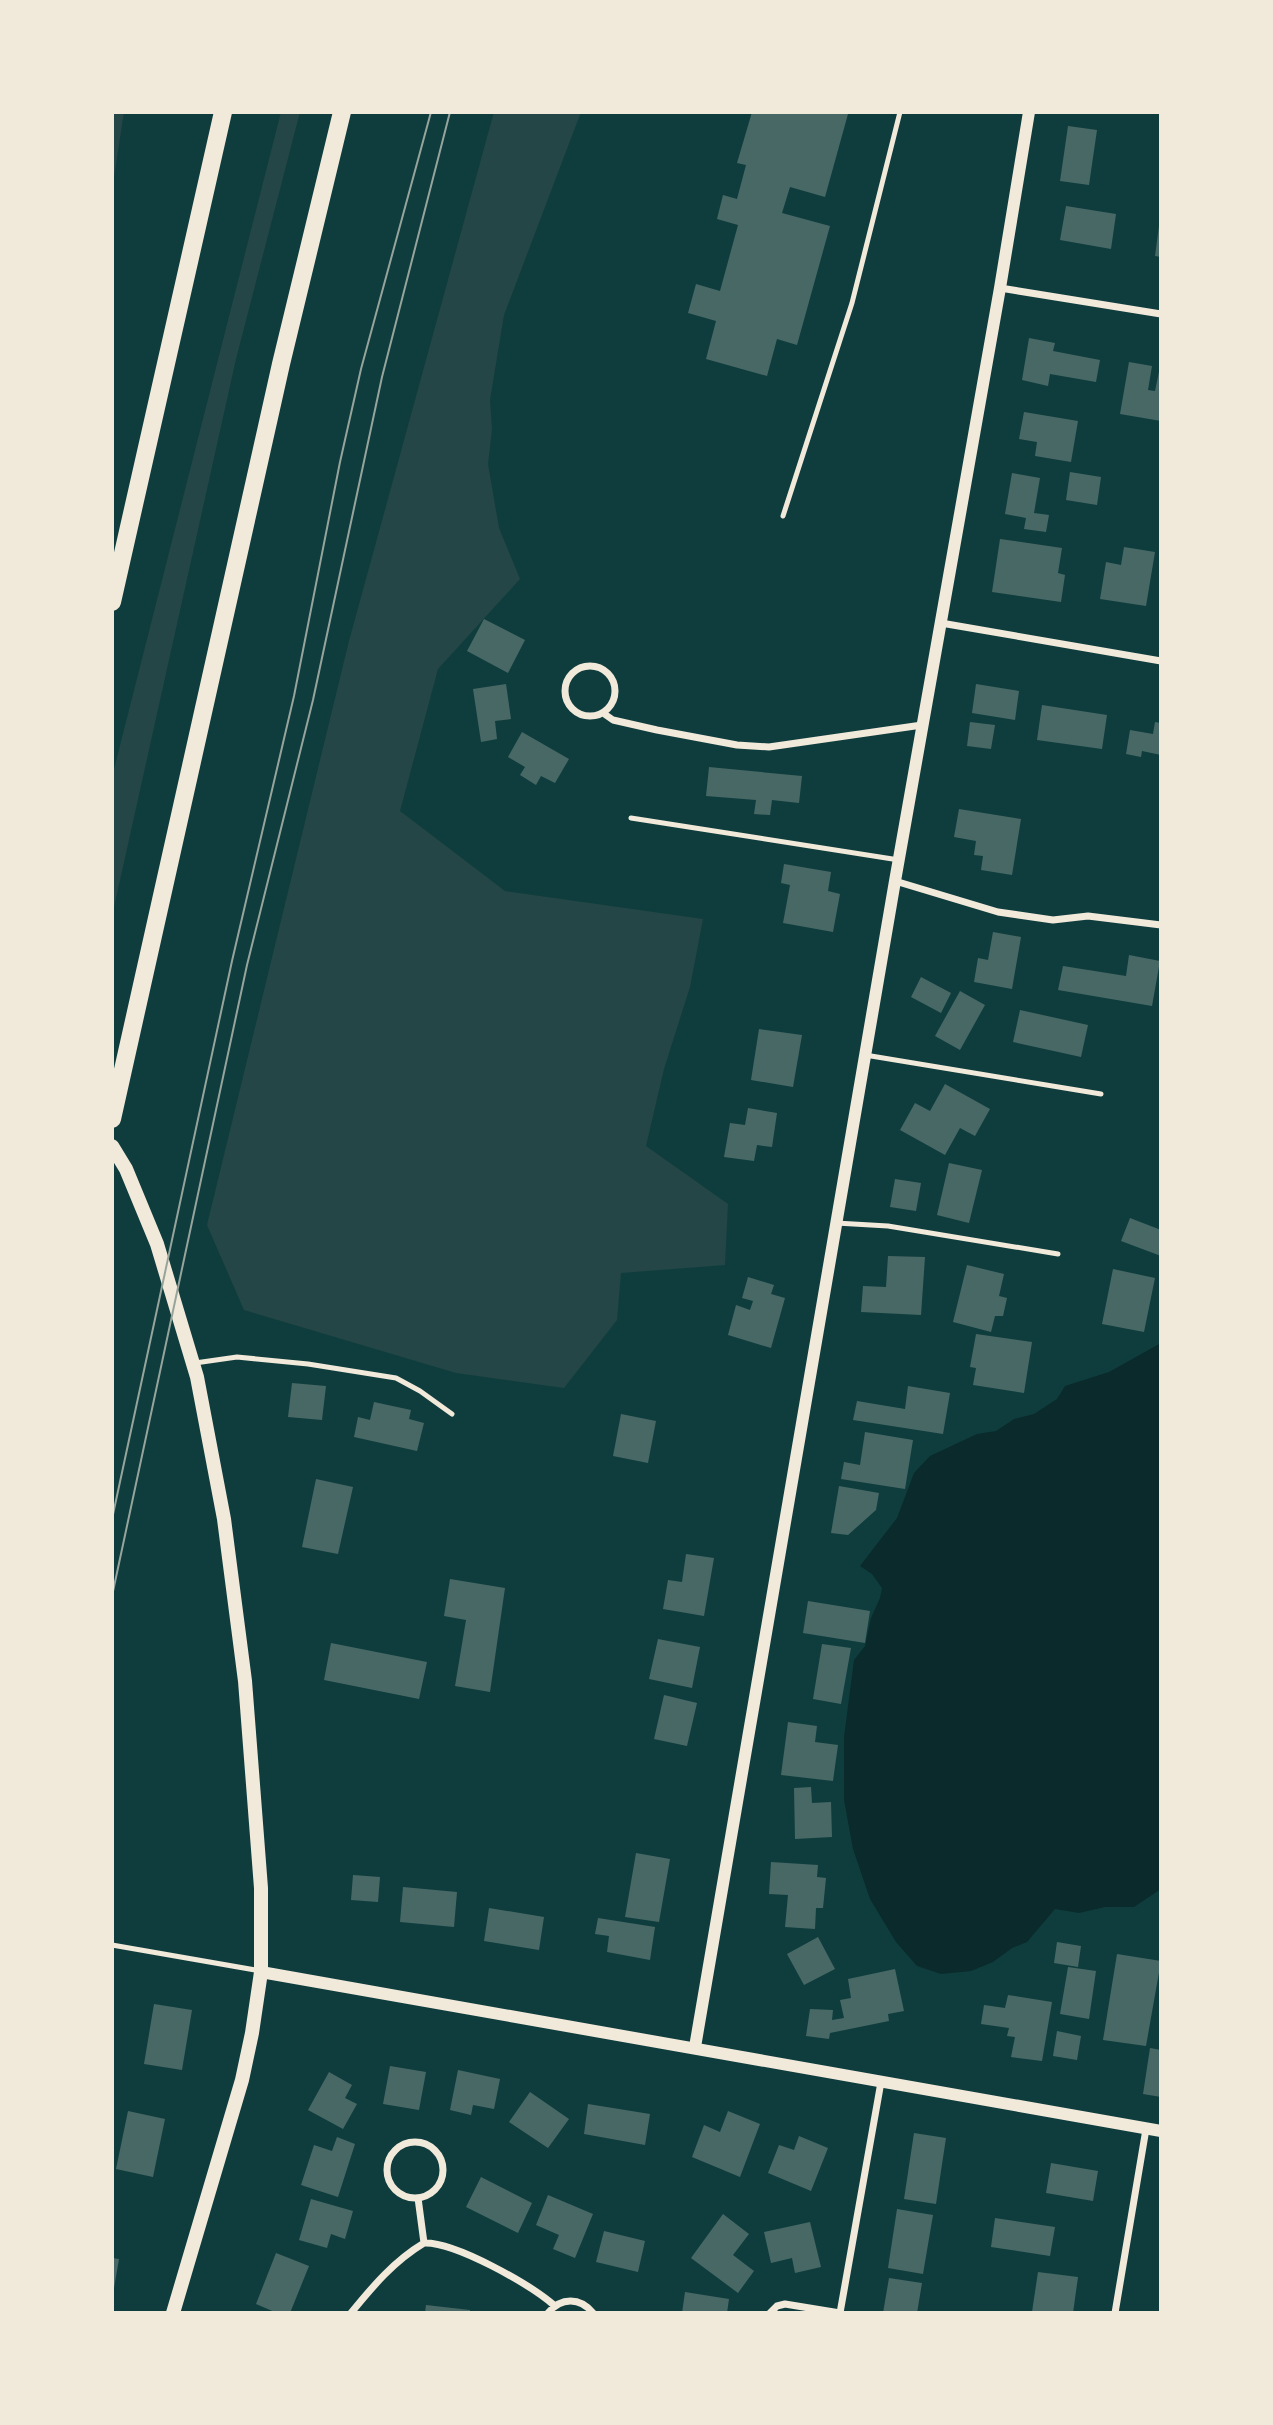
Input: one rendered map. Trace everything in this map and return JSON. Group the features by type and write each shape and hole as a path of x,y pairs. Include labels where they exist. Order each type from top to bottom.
{"highway":[{"path":"112,601 223,112"},
{"path":"112,1119 281,364 342,112"}],"main road":[{"path":"112,1146 126,1169 157,1244 192,1364 224,1519 245,1681 259,1854 261,1972 242,2080 173,2313"}],"street":[{"path":"695,2048 922,725 1000,288 1028,112"},
{"path":"1000,288 1161,314"},
{"path":"941,623 1161,661"},
{"path":"603,713 609,708 615,693 611,677 598,667 582,667 575,671 565,685 564,693 571,709 586,717 603,713 613,720 737,745 769,747 922,725"},
{"path":"895,881 998,912 1053,920 1088,915 1161,925"},
{"path":"261,1972 1161,2131"},
{"path":"770,2313 777,2306 785,2304 840,2313 881,2082"},
{"path":"1115,2313 1146,2129"},
{"path":"413,2141 432,2147 438,2154 443,2172 435,2190 418,2198 393,2189 386,2172 390,2155 396,2148 413,2141"},
{"path":"418,2198 424,2243"},
{"path":"351,2313 386,2272 424,2243 443,2245 456,2250 529,2286 555,2306"},
{"path":"548,2313 562,2301 572,2300 580,2302 593,2313"}],"lane":[{"path":"783,516 852,303 900,112"},
{"path":"631,818 899,860"},
{"path":"865,1055 1101,1094"},
{"path":"836,1223 888,1226 1058,1254"},
{"path":"192,1364 237,1357 308,1364 396,1378 452,1414"},
{"path":"112,1945 261,1972"}],"shaded area":[{"path":"112,112 124,112 112,190"},
{"path":"281,112 300,112 236,359 112,916 112,777"},
{"path":"494,112 581,112 504,315 490,400 492,429 488,464 499,528 520,579 438,669 400,811 505,891 703,919 690,987 664,1069 646,1146 728,1204 725,1265 621,1273 617,1320 564,1388 456,1373 244,1310 207,1225 349,641"},
{"path":"1161,1343 1161,1889 1134,1907 1105,1907 1079,1913 1055,1909 1027,1942 1012,1948 993,1962 971,1971 941,1974 917,1966 896,1942 870,1899 853,1849 844,1800 844,1737 854,1660 865,1646 871,1618 882,1588 872,1574 860,1566 897,1518 914,1473 930,1456 977,1434 996,1431 1014,1419 1034,1414 1057,1399 1065,1386 1109,1372"}],"building":[{"path":"752,112 848,114 825,197 790,187 782,213 830,226 797,345 777,339 767,376 706,359 716,321 688,313 696,284 720,291 738,225 717,219 723,195 737,199 746,165 737,163"},
{"path":"1068,126 1097,130 1089,185 1060,181"},
{"path":"1066,206 1116,214 1111,249 1060,240"},
{"path":"1161,226 1161,257 1155,256"},
{"path":"1029,338 1055,343 1053,351 1100,360 1096,382 1050,374 1048,386 1022,380"},
{"path":"1129,362 1152,366 1148,390 1155,391 1161,362 1161,421 1120,414"},
{"path":"1024,412 1078,421 1071,462 1035,456 1037,442 1019,439"},
{"path":"1070,472 1101,477 1097,505 1066,500"},
{"path":"1012,473 1040,478 1034,513 1049,515 1046,532 1024,529 1026,518 1005,514"},
{"path":"1000,539 1062,548 1058,573 1065,575 1061,602 992,592"},
{"path":"1124,547 1155,552 1146,606 1100,599 1106,562 1121,565"},
{"path":"484,619 525,640 508,673 467,651"},
{"path":"506,684 511,719 495,721 497,739 481,742 473,689"},
{"path":"976,684 1019,691 1015,720 972,713"},
{"path":"1042,705 1107,715 1102,749 1037,740"},
{"path":"970,722 995,725 991,749 967,746"},
{"path":"1155,722 1161,723 1161,755 1142,751 1141,757 1126,754 1130,730 1153,734"},
{"path":"522,732 569,759 555,783 541,776 536,785 520,775 525,767 508,757"},
{"path":"709,767 802,776 799,803 772,800 770,815 754,814 756,800 706,796"},
{"path":"959,809 1021,819 1012,875 981,870 983,856 974,855 976,841 954,837"},
{"path":"784,864 831,872 828,891 840,894 833,932 783,923 790,885 781,883"},
{"path":"993,932 1021,937 1012,989 974,982 978,958 988,960"},
{"path":"1129,955 1160,961 1152,1006 1058,990 1063,966 1126,976"},
{"path":"921,977 951,993 941,1013 911,997"},
{"path":"960,991 985,1005 960,1050 935,1036"},
{"path":"1020,1010 1088,1025 1081,1057 1013,1042"},
{"path":"759,1029 802,1035 793,1087 751,1080"},
{"path":"945,1084 990,1109 975,1136 960,1128 945,1155 900,1130 915,1103 930,1111"},
{"path":"748,1108 777,1113 772,1147 757,1145 754,1161 724,1157 730,1123 745,1125"},
{"path":"949,1163 982,1170 969,1223 937,1215"},
{"path":"895,1179 921,1183 916,1211 890,1207"},
{"path":"1130,1218 1161,1230 1161,1256 1121,1241"},
{"path":"888,1256 925,1257 921,1315 861,1312 863,1286 886,1287"},
{"path":"967,1265 1004,1274 999,1296 1007,1298 1003,1316 995,1316 991,1332 953,1322"},
{"path":"1113,1269 1155,1278 1144,1332 1102,1324"},
{"path":"748,1277 774,1285 771,1294 785,1298 771,1348 728,1335 736,1305 750,1310 753,1301 742,1298"},
{"path":"976,1334 1032,1342 1024,1393 973,1385 976,1368 970,1367"},
{"path":"292,1383 326,1386 322,1420 288,1417"},
{"path":"908,1386 950,1393 943,1434 853,1420 857,1401 905,1409"},
{"path":"374,1402 411,1410 409,1419 424,1423 417,1451 354,1437 358,1417 370,1420"},
{"path":"621,1414 656,1421 648,1463 613,1456"},
{"path":"865,1432 913,1440 905,1489 841,1479 844,1462 860,1465"},
{"path":"316,1479 353,1487 338,1554 302,1547"},
{"path":"839,1486 879,1493 876,1510 848,1535 831,1533"},
{"path":"686,1554 714,1558 704,1616 663,1609 668,1580 682,1582"},
{"path":"450,1579 505,1588 490,1692 455,1686 466,1620 444,1616"},
{"path":"808,1601 870,1611 865,1643 803,1633"},
{"path":"658,1639 700,1647 692,1688 649,1679"},
{"path":"331,1643 427,1662 419,1699 324,1680"},
{"path":"822,1644 851,1648 841,1704 813,1699"},
{"path":"664,1695 697,1703 687,1746 654,1739"},
{"path":"788,1722 817,1726 815,1742 838,1745 833,1781 781,1775"},
{"path":"811,1787 812,1803 831,1802 832,1837 795,1839 794,1788"},
{"path":"636,1853 670,1859 659,1922 625,1917"},
{"path":"771,1862 818,1865 817,1877 826,1878 823,1908 816,1908 815,1929 785,1927 788,1895 769,1894"},
{"path":"353,1875 380,1877 378,1902 351,1900"},
{"path":"403,1887 457,1892 454,1927 400,1922"},
{"path":"489,1908 544,1917 539,1950 484,1941"},
{"path":"598,1918 655,1927 650,1960 607,1952 609,1936 595,1934"},
{"path":"818,1937 835,1969 804,1985 787,1954"},
{"path":"1057,1942 1081,1946 1078,1967 1054,1963"},
{"path":"1117,1954 1161,1961 1146,2046 1103,2040"},
{"path":"1068,1967 1096,1971 1089,2019 1060,2014"},
{"path":"895,1969 904,2011 888,2014 889,2021 830,2033 829,2039 806,2036 810,2009 833,2010 832,2020 844,2018 840,2000 851,1998 848,1979"},
{"path":"1008,1995 1052,2002 1042,2061 1011,2057 1015,2037 1007,2036 1009,2028 981,2024 984,2005 1005,2008"},
{"path":"154,2004 192,2010 182,2070 144,2064"},
{"path":"1057,2031 1081,2036 1077,2060 1053,2056"},
{"path":"1150,2048 1161,2050 1161,2097 1143,2094"},
{"path":"390,2066 426,2072 419,2110 383,2104"},
{"path":"458,2070 500,2079 494,2109 473,2105 471,2115 450,2110"},
{"path":"329,2072 352,2085 345,2098 357,2104 343,2129 308,2110"},
{"path":"530,2092 569,2119 548,2148 509,2122"},
{"path":"588,2104 650,2114 645,2145 584,2134"},
{"path":"128,2111 165,2119 153,2177 116,2169"},
{"path":"728,2111 760,2124 740,2177 692,2157 704,2125 720,2132"},
{"path":"914,2133 946,2138 936,2204 904,2199"},
{"path":"799,2136 828,2148 811,2191 768,2173 779,2145 794,2150"},
{"path":"337,2137 355,2144 338,2197 301,2185 314,2145 332,2151"},
{"path":"1051,2163 1098,2171 1093,2201 1046,2193"},
{"path":"481,2177 532,2203 518,2233 466,2207"},
{"path":"548,2195 593,2214 575,2258 553,2249 559,2235 536,2225"},
{"path":"311,2199 353,2211 345,2239 331,2234 327,2248 299,2240"},
{"path":"897,2209 933,2215 923,2274 888,2268"},
{"path":"723,2214 749,2234 733,2255 754,2271 738,2293 691,2258"},
{"path":"995,2218 1055,2227 1050,2256 991,2247"},
{"path":"810,2222 821,2267 795,2273 792,2258 771,2263 764,2232"},
{"path":"604,2231 645,2241 638,2272 596,2262"},
{"path":"276,2253 309,2266 290,2313 277,2313 256,2304"},
{"path":"112,2258 119,2259 113,2294 112,2293"},
{"path":"1038,2272 1078,2277 1073,2313 1032,2312"},
{"path":"889,2278 922,2283 917,2313 883,2313"},
{"path":"685,2292 729,2299 727,2313 682,2313"},
{"path":"426,2305 470,2310 470,2313 425,2313"}],"tram line":[{"path":"112,1519 232,961 294,696 361,369 431,112"},
{"path":"112,1596 247,965 313,700 382,377 450,112"}]}
